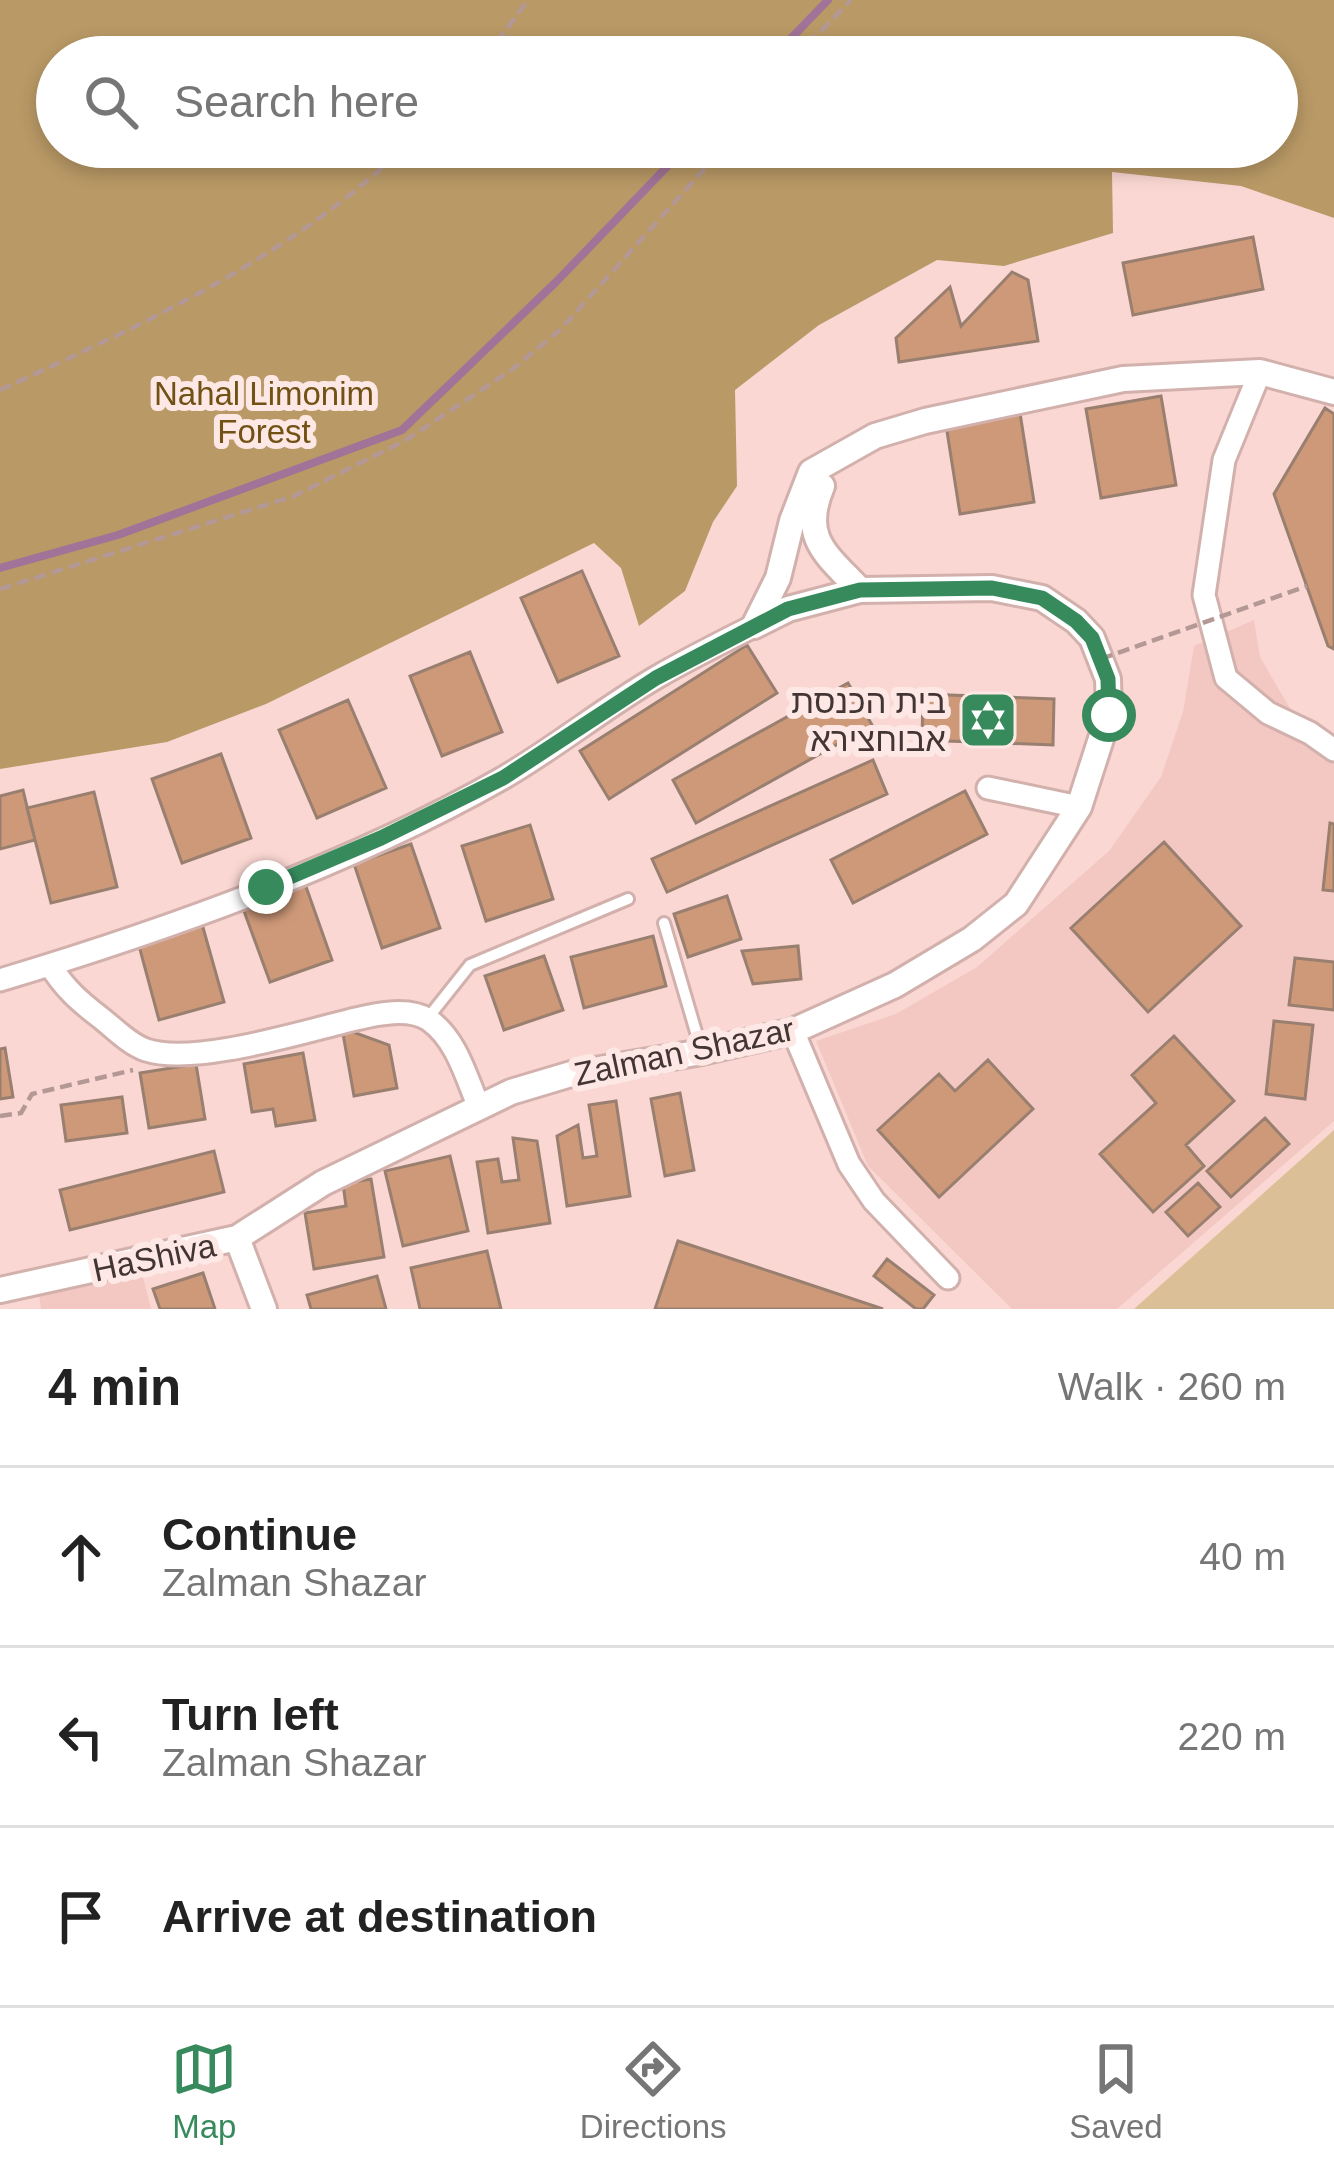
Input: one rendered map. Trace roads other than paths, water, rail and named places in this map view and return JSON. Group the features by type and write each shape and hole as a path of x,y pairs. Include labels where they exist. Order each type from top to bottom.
{"street":[{"path":"754,626 778,578 792,521 812,472 875,436 1123,379 1260,373 1334,392"},
{"path":"1260,373 1224,460 1204,596 1226,678 1268,713 1334,750"},
{"path":"0,980 266,887 381,838 503,778 656,678 754,626 788,609 860,590 821,550 814,531 812,511 832,461"},
{"name":"Zalman Shazar","path":"237,1238 323,1184 511,1092 571,1074 793,1031 895,985 971,939 1016,904 1079,807 1109,715 1108,679 1092,638 1042,598 992,588 860,590"},
{"path":"988,788 1079,807"},
{"path":"50,964 71,994 146,1050 216,1051 377,1015 427,1018 451,1042 479,1107"},
{"path":"793,1031 849,1163 874,1201 948,1278"},
{"path":"237,1238 264,1309"},
{"name":"HaShiva","path":"0,1290 237,1238"}],"lane":[{"path":"427,1018 470,965 628,899"},
{"path":"664,923 702,1052"}],"waterway":[{"path":"793,36 828,0"},
{"path":"0,568 118,535 402,430 666,168"}],"place":[{"name":"בית הכנסת אבוחצירא","path":"988,720"}],"park label":[{"name":"Nahal Limonim Forest","path":"264,412"}]}
